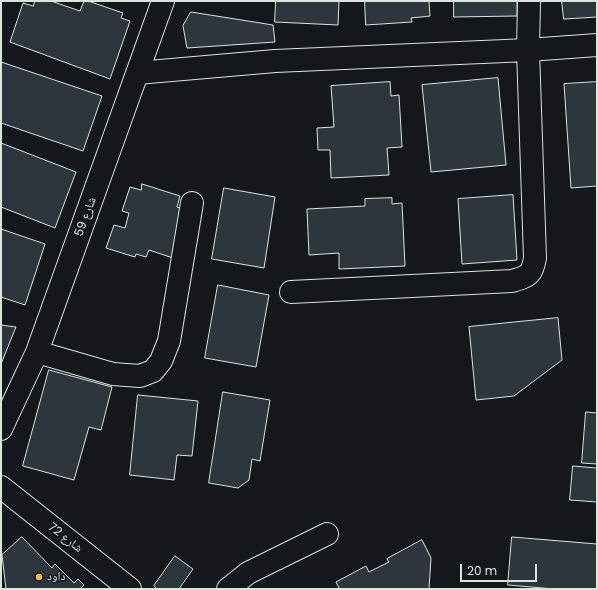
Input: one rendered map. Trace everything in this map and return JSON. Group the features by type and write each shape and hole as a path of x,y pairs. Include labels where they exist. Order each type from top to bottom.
{"street":[{"name":"شارع 59","path":"1,429 37,352 164,1"},
{"path":"291,292 512,281 526,276 533,270 535,258 528,50 529,1"},
{"path":"137,73 275,61 528,50 597,45"},
{"path":"37,352 113,374 140,376 153,371 161,361 169,341 192,203"},
{"name":"شارع 72","path":"1,486 130,589"},
{"path":"228,589 248,573 327,534"}],"building":[{"path":"35,1 51,1 80,11 84,1 88,1 123,13 121,18 130,21 110,79 10,42 23,3 33,6"},
{"path":"276,1 339,1 338,25 275,22"},
{"path":"365,1 429,1 430,16 411,18 412,22 366,25"},
{"path":"454,1 517,1 517,16 454,17"},
{"path":"562,1 597,1 597,17 564,19"},
{"path":"191,12 273,25 275,42 187,48 183,26"},
{"path":"1,62 102,96 83,151 1,123"},
{"path":"498,78 506,165 431,172 422,85"},
{"path":"390,82 391,96 399,95 402,147 387,148 389,175 331,178 330,150 318,150 317,128 334,127 331,86"},
{"path":"597,82 597,186 571,188 564,84"},
{"path":"1,143 76,172 55,228 1,207"},
{"path":"142,184 180,196 177,207 188,211 173,258 149,250 146,257 136,254 135,257 106,248 114,225 125,228 129,213 122,211 130,187 141,190"},
{"path":"224,188 275,197 264,268 212,259"},
{"path":"513,195 517,260 462,264 458,199"},
{"path":"392,198 392,204 402,203 405,266 339,269 339,253 309,255 307,209 365,206 365,199"},
{"path":"1,229 45,244 25,305 1,297"},
{"path":"218,285 269,295 256,367 205,358"},
{"path":"558,318 562,360 514,396 476,400 469,327"},
{"path":"1,325 16,327 1,364"},
{"path":"49,370 112,387 101,430 89,427 74,480 23,466"},
{"path":"223,392 270,400 260,461 252,459 249,480 238,488 209,483"},
{"path":"138,395 198,401 192,456 177,455 174,480 130,475"},
{"path":"586,412 597,413 597,464 582,463"},
{"path":"573,466 597,468 597,502 570,500"},
{"path":"22,537 52,568 55,564 74,583 78,579 84,585 80,589 6,589 2,555"},
{"path":"512,537 597,544 597,589 554,589 508,585"},
{"path":"422,540 431,558 429,589 336,589 339,588 336,582 366,566 369,572 389,562 387,559"},
{"path":"175,556 193,569 179,589 157,589 154,586"}],"place":[{"name":"داود","path":"39,577"}]}
